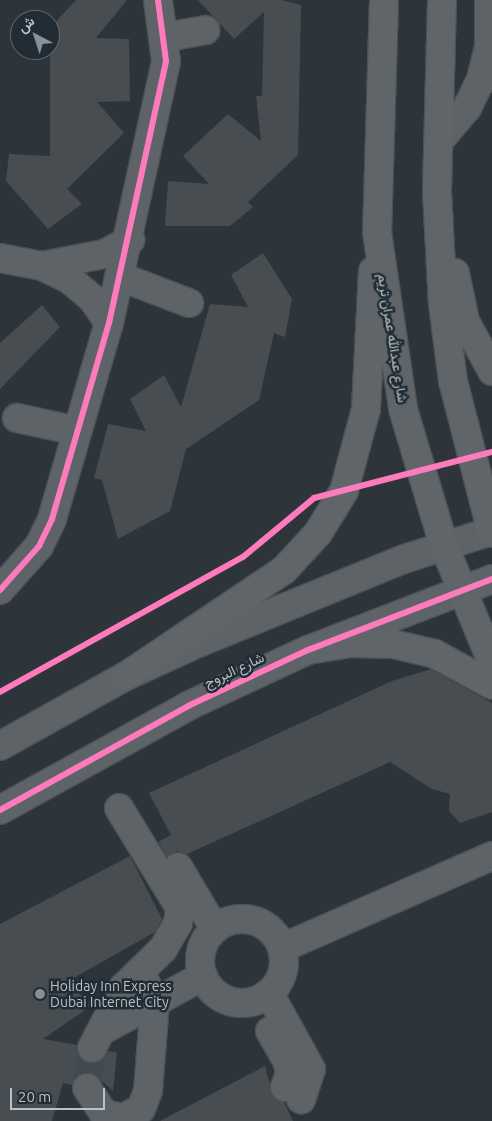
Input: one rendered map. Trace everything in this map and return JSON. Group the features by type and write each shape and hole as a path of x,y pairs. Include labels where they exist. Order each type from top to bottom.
{"main road":[{"name":"شارع عبدالله عمران تريم","path":"384,0 377,232 403,409 459,590 492,662"},
{"path":"442,0 437,191 443,304 453,381 492,531"},
{"path":"437,191 466,321 492,371"},
{"path":"126,676 284,570 318,533 344,491 366,409 368,325 377,232"},
{"path":"308,650 350,643 393,644 435,654 492,686"}],"street":[{"path":"0,590 39,546 52,519 109,323 130,240 166,61 166,36 158,0"},
{"path":"438,142 467,108 481,79 489,48 489,0"},
{"path":"166,36 205,30"},
{"path":"42,266 104,254 130,240"},
{"path":"0,258 42,266 69,279 92,298 109,323"},
{"path":"121,277 189,303"},
{"path":"17,418 77,431"},
{"path":"0,746 126,676 198,643 444,546 492,531"},
{"name":"شارع البروج","path":"0,810 190,705 308,650 459,590 492,579"},
{"path":"119,808 180,908 173,938 140,971 110,1008 96,1039 154,1002 203,976"},
{"path":"282,948 485,857"},
{"path":"185,864 221,925"},
{"path":"254,921 266,927 282,948 282,972 260,998 228,1001 203,976 201,951 221,925 254,921"},
{"path":"87,1088 104,1114 123,1118 141,1109 148,1091 154,1002 140,971"},
{"path":"260,998 287,1060 293,1093"}],"building":[{"path":"76,0 127,0 96,38 129,39 130,101 97,102 124,133 67,189 82,204 48,229 6,181 9,154 50,156 50,60 60,60 60,17"},
{"path":"198,0 281,0 301,5 298,155 248,202 253,207 230,226 165,226 168,181 209,184 183,156 228,114 261,141 256,96 262,96 264,12 234,39"},
{"path":"263,253 292,299 285,337 274,333 259,400 186,449 170,511 118,539 102,480 94,478 108,424 146,431 130,399 164,375 181,407 210,304 248,307 231,275"},
{"path":"42,305 60,327 0,389 0,343"},
{"path":"431,669 492,703 492,812 460,823 449,811 450,794 432,789 390,762 187,854 177,851 167,857 158,842 171,835 149,793 392,681"},
{"name":"Holiday Inn Express Dubai Internet City","path":"130,856 162,919 155,932 68,981 91,1006 43,1039 77,1045 79,1057 92,1064 108,1051 117,1052 113,1091 94,1074 86,1072 72,1085 63,1083 52,1121 0,1121 0,924"},
{"path":"265,1066 273,1097 284,1102 293,1121 160,1121"}],"tunnel":[{"path":"87,1088 92,1048"}],"cycle path":[{"path":"0,590 39,546 52,519 109,323 166,61 158,0"},
{"path":"0,692 243,557 314,498 492,452"},
{"path":"0,810 190,705 308,650 492,579"}],"place":[{"name":"Holiday Inn Express Dubai Internet City","path":"40,994"}]}
